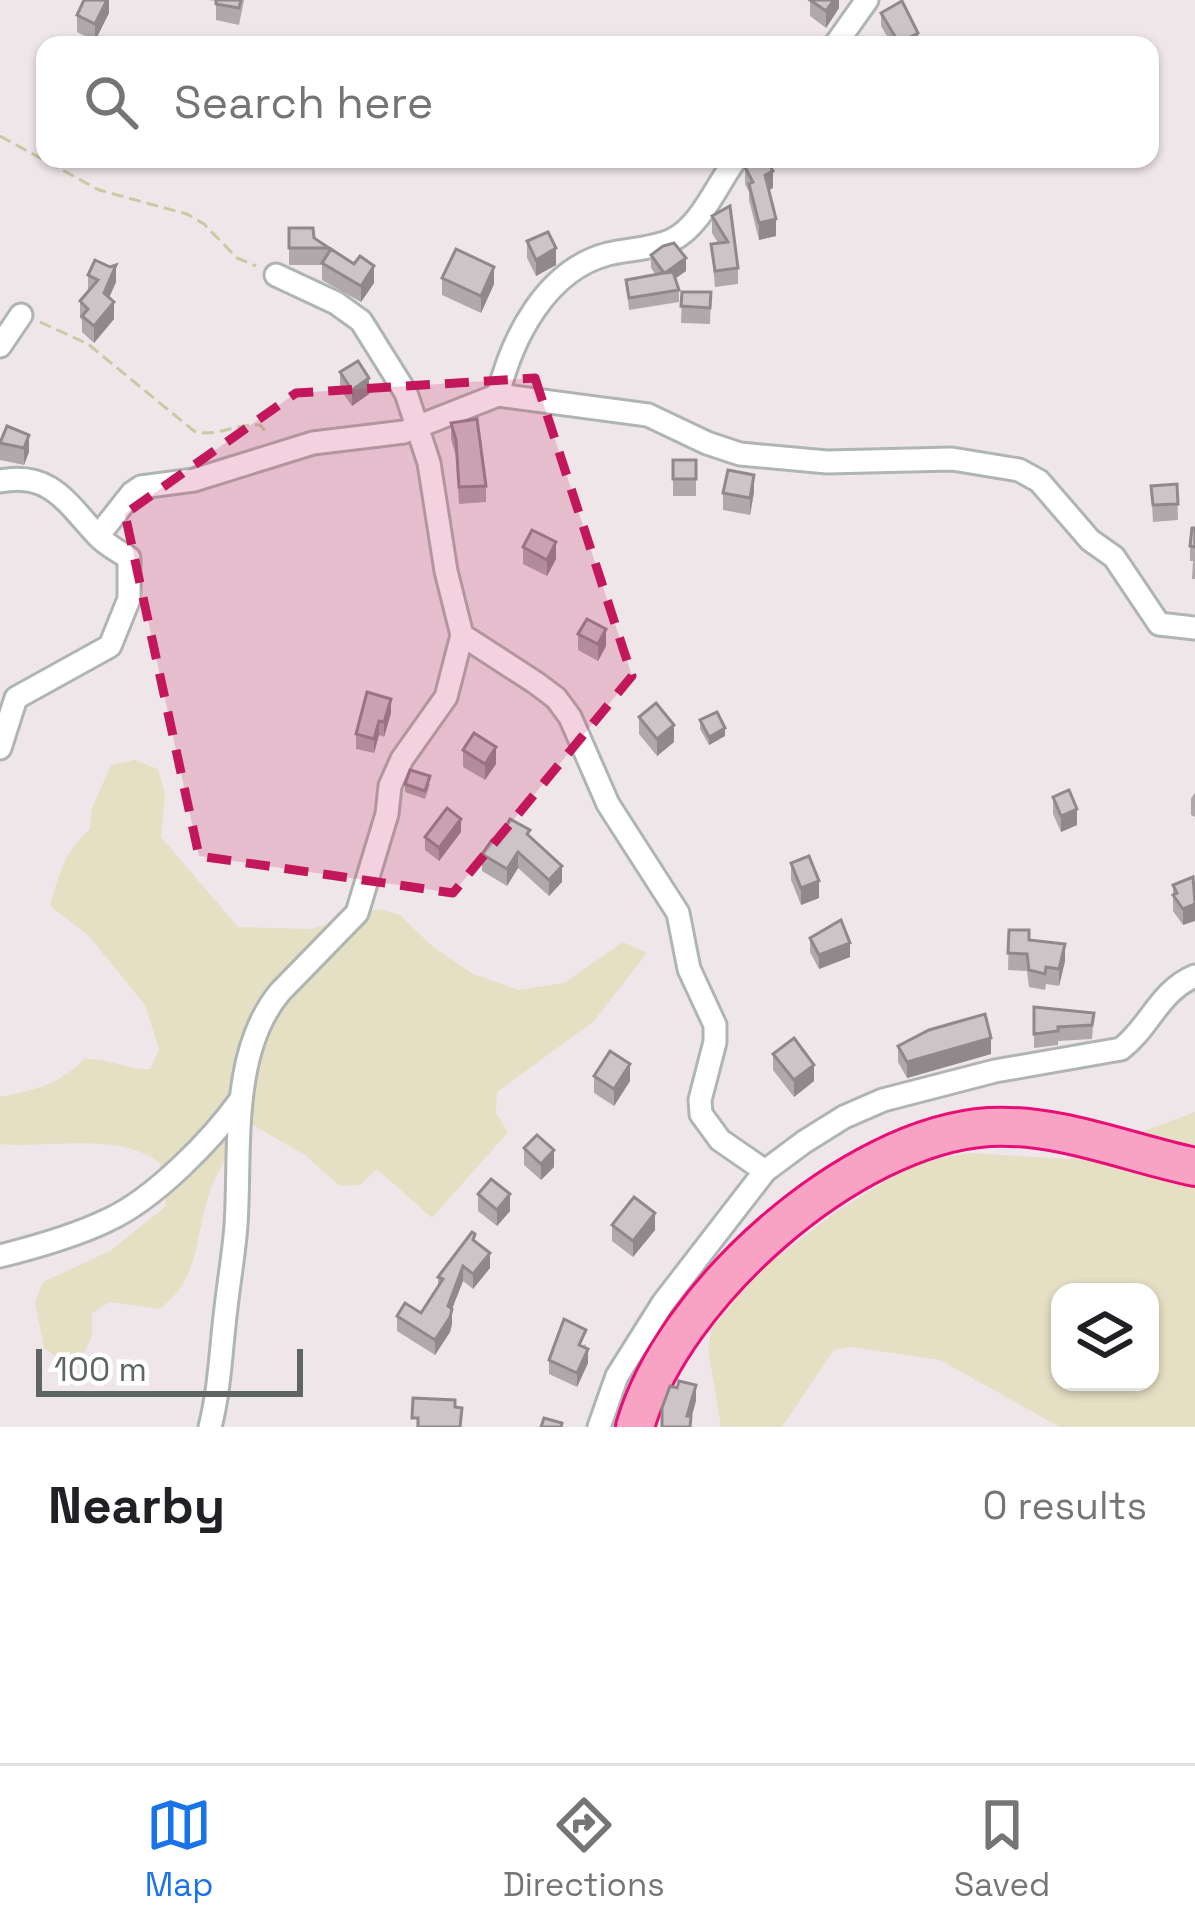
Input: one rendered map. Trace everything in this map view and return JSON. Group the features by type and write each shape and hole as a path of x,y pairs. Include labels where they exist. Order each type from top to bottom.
{"highway":[{"path":"635,1427 668,1352 732,1275 798,1208 884,1155 960,1132 1006,1127 1195,1166"}],"street":[{"path":"841,36 867,0"},
{"path":"498,395 519,331 556,285 583,262 674,239 701,213 730,168"},
{"path":"210,1427 236,1224 241,1099 268,1006 358,913 387,814 390,785 402,759 446,697 462,635 446,572 436,496 418,428 394,370 361,321 336,303 276,274"},
{"path":"0,346 21,315"},
{"path":"98,536 141,487 194,480 282,450 418,428 498,395 648,416 740,454 827,462 952,459 1019,470 1039,481 1090,540 1114,556 1159,624 1195,628"},
{"path":"0,481 45,482 63,494 98,536 129,558 129,599 110,646 16,698 0,748"},
{"path":"462,635 556,698 570,717 608,805 678,913 688,969 715,1024 701,1114 720,1140 765,1171"},
{"path":"599,1427 617,1376 663,1303 765,1171 844,1117 883,1100 995,1071 1120,1049 1134,1040 1163,997 1179,982 1195,976"},
{"path":"0,1256 111,1220 150,1192 224,1124 241,1099"}],"path":[{"path":"0,136 36,156"},
{"path":"59,168 99,190 188,214 237,258 276,274"},
{"path":"21,315 88,344 194,431 208,436 236,424 260,425 282,450"}],"highlighted area":[{"path":"535,378 632,676 453,893 199,856 125,514 296,393"}],"shaded area":[{"path":"135,760 158,769 165,793 161,837 238,927 311,929 379,909 400,915 432,946 473,974 519,990 564,983 623,942 647,953 594,1021 497,1092 496,1113 508,1132 432,1218 377,1169 360,1185 340,1186 305,1155 249,1123 214,1181 191,1267 173,1296 159,1309 110,1302 92,1313 92,1336 83,1355 61,1360 44,1348 35,1302 43,1282 110,1251 166,1206 160,1163 143,1153 104,1144 0,1144 0,1097 55,1081 84,1059 150,1069 159,1049 145,1005 88,935 50,906 69,855 90,829 92,808 111,765"},
{"path":"1195,1112 1195,1427 1060,1427 940,1360 851,1347 834,1350 782,1427 721,1427 708,1348 712,1328 756,1274 834,1213 918,1161 970,1153 1069,1159"}],"building":[{"path":"84,0 107,0 95,24 77,15"},
{"path":"216,0 241,0 239,8 216,4"},
{"path":"810,0 834,0 826,11"},
{"path":"902,1 918,33 895,36 881,13"},
{"path":"746,168 771,168 765,175 776,219 759,223 749,184 753,182"},
{"path":"730,206 738,268 715,271 711,244 728,242 712,216"},
{"path":"289,228 313,228 314,238 329,248 289,248"},
{"path":"548,232 556,248 536,260 527,241"},
{"path":"674,243 686,258 665,273 673,272 679,290 629,298 626,280 664,273 651,255"},
{"path":"331,249 354,264 360,256 374,266 361,286 322,263"},
{"path":"456,249 494,267 481,296 442,278"},
{"path":"95,260 116,265 104,293 114,302 94,326 82,316 88,309 80,301 98,280 88,275"},
{"path":"682,292 711,292 710,308 681,306"},
{"path":"358,361 369,378 352,390 340,372"},
{"path":"477,419 486,486 459,487 451,423"},
{"path":"7,426 29,435 24,448 0,443"},
{"path":"673,460 696,460 696,479 673,479"},
{"path":"728,470 754,475 750,498 723,493"},
{"path":"1177,484 1178,504 1153,505 1151,486"},
{"path":"532,530 556,542 547,560 523,547"},
{"path":"587,619 606,629 598,644 578,634"},
{"path":"367,692 391,699 374,739 356,734"},
{"path":"656,703 674,725 657,739 639,717"},
{"path":"717,712 725,728 709,737 700,720"},
{"path":"474,733 496,747 485,764 463,750"},
{"path":"410,770 430,776 425,791 405,784"},
{"path":"1069,790 1077,809 1061,816 1053,797"},
{"path":"447,808 461,819 439,848 425,837"},
{"path":"510,819 530,830 527,834 562,866 549,880 518,852 507,869 482,854 492,840 497,843"},
{"path":"809,856 819,881 801,888 791,863"},
{"path":"1193,877 1195,904 1183,909 1173,895 1177,893 1173,885"},
{"path":"841,920 850,943 819,955 810,938"},
{"path":"1009,930 1029,930 1029,940 1065,944 1059,969 1046,967 1045,974 1029,970 1027,954 1008,953"},
{"path":"1034,1007 1094,1013 1092,1025 1034,1034"},
{"path":"985,1014 991,1038 907,1062 898,1046 929,1030"},
{"path":"794,1038 814,1065 794,1080 773,1054"},
{"path":"610,1051 630,1064 614,1089 594,1076"},
{"path":"537,1135 554,1150 541,1164 524,1148"},
{"path":"491,1179 510,1194 497,1210 478,1194"},
{"path":"634,1197 655,1213 633,1241 612,1225"},
{"path":"472,1232 473,1240 490,1253 473,1274 463,1266 448,1306 450,1317 435,1340 397,1316 405,1303 421,1313 443,1279 438,1277"},
{"path":"564,1319 586,1330 579,1345 588,1349 577,1373 549,1360"},
{"path":"679,1381 696,1385 687,1416 691,1416 690,1427 662,1427 662,1408 670,1386 677,1388"},
{"path":"413,1398 455,1400 455,1407 462,1408 460,1427 418,1427 418,1418 412,1418"},
{"path":"544,1418 562,1423 561,1427 541,1427"}]}
